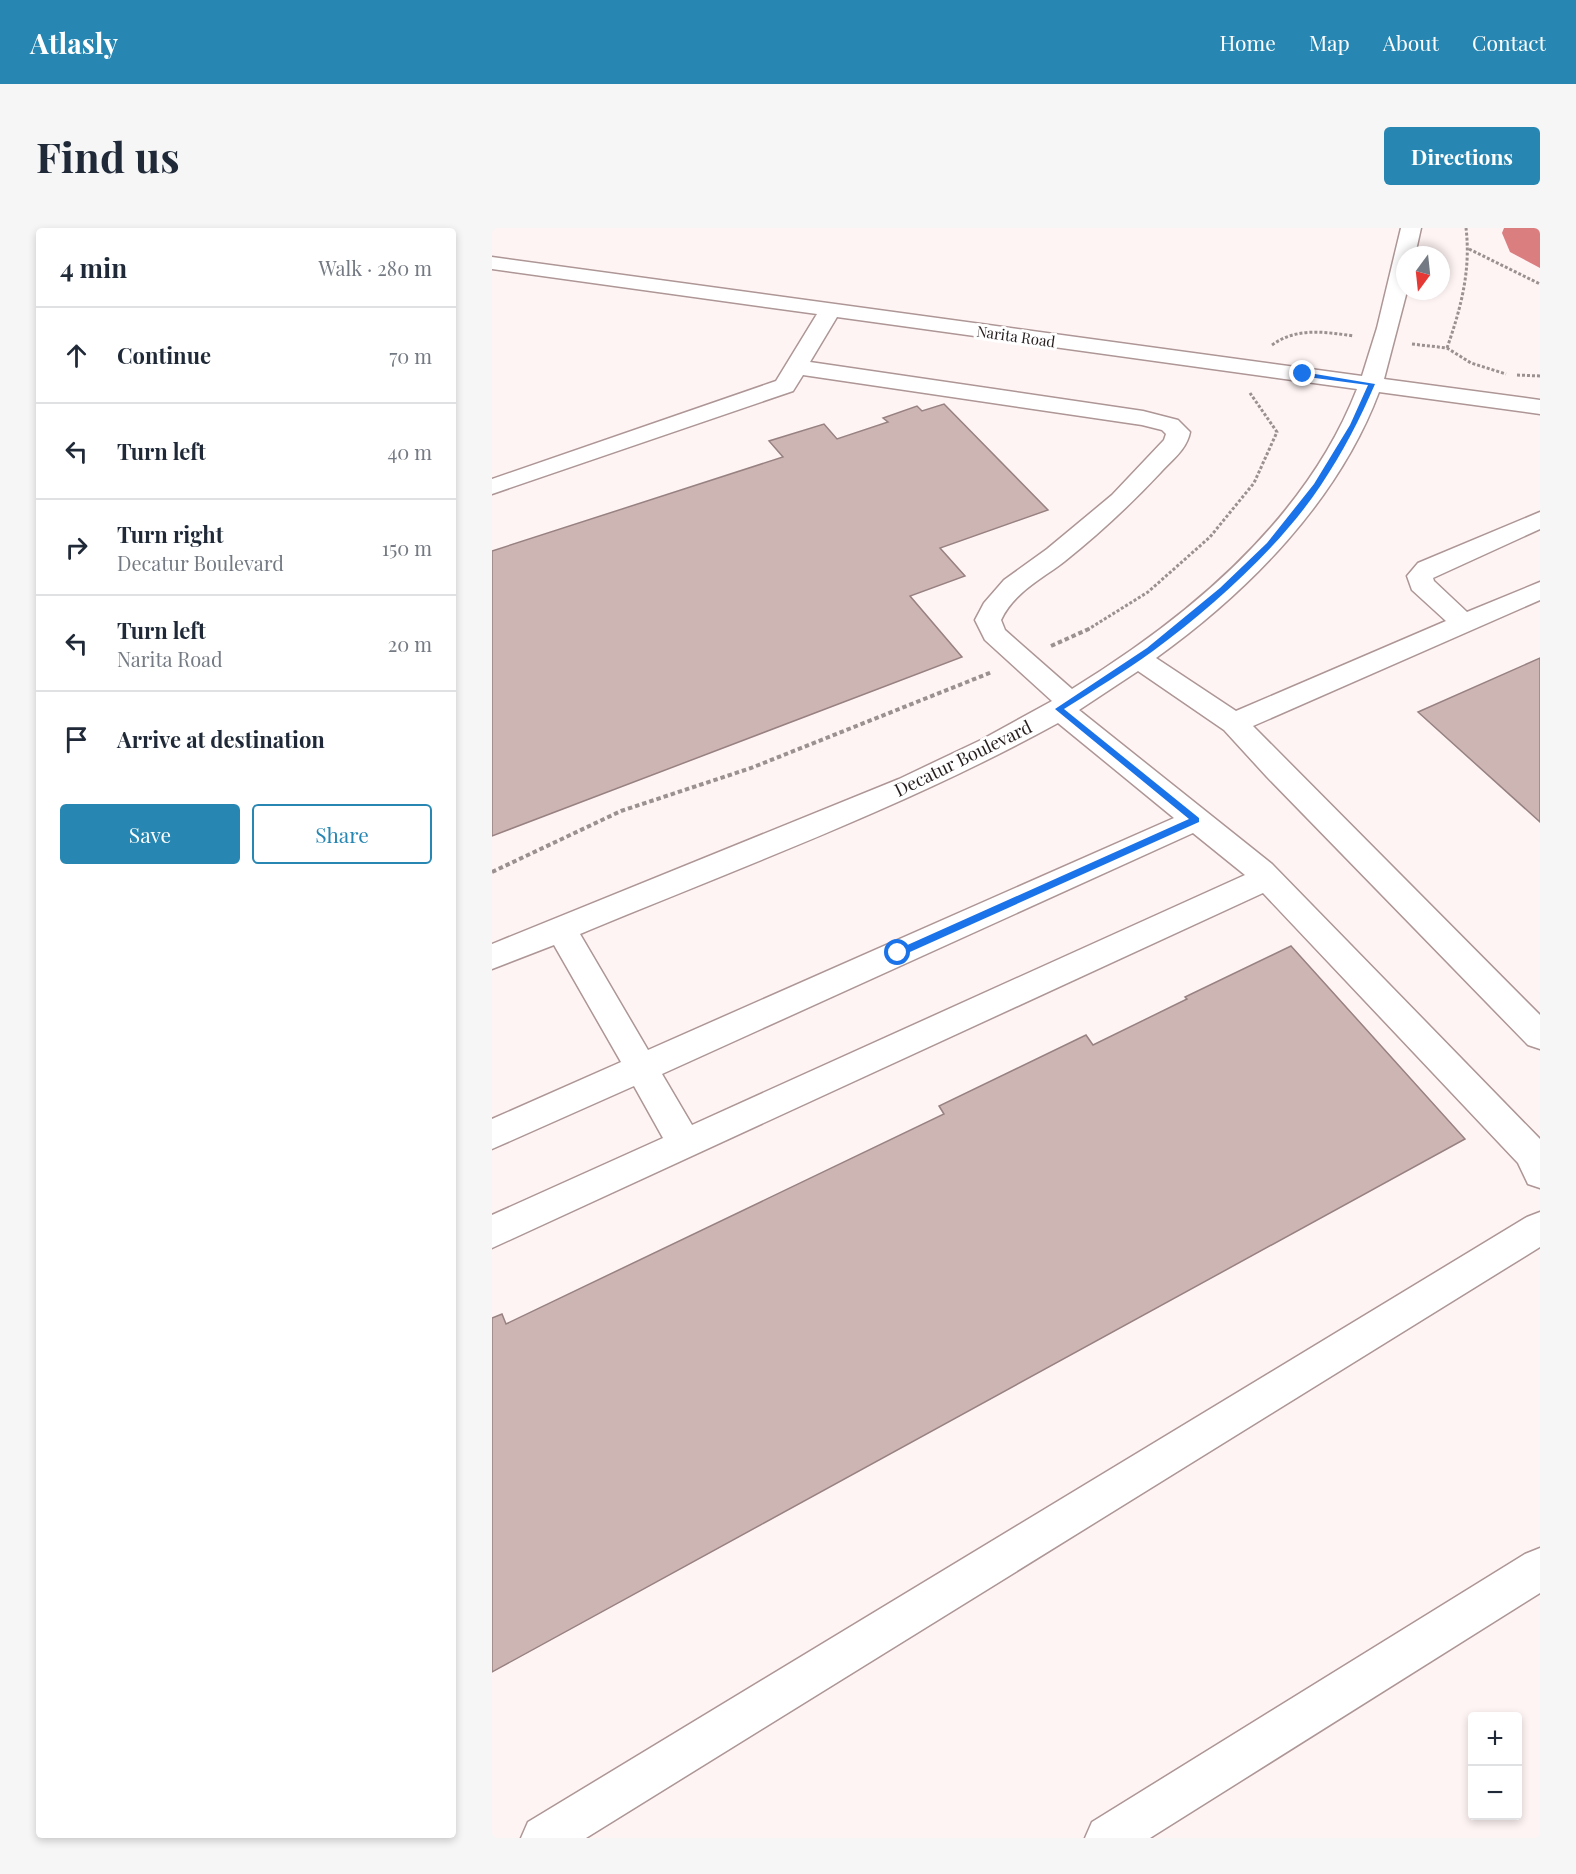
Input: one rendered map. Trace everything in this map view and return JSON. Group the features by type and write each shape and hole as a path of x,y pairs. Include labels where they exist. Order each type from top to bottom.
{"street":[{"name":"Decatur Boulevard","path":"492,957 911,785 993,746 1065,705 1137,658 1223,590 1269,544 1306,501 1336,456 1372,384 1411,228"},
{"name":"Narita Road","path":"492,263 1540,407"},
{"path":"492,487 785,386 830,310"},
{"path":"796,367 1143,418 1170,425 1178,432 1176,442 1121,500 1056,555 1013,586 993,609 988,620 994,634 1065,705 1196,820 1267,878 1532,1154 1540,1173"},
{"path":"1464,623 1421,584 1420,576 1427,569 1540,519"},
{"path":"1234,723 1540,590"},
{"path":"1137,658 1234,723 1277,770 1540,1036"},
{"path":"492,1135 1196,820"},
{"path":"492,1232 1267,878"},
{"path":"561,928 685,1144"},
{"path":"544,1838 1540,1228"},
{"path":"1108,1838 1540,1569"}],"path":[{"path":"1447,348 1463,298 1469,249 1466,228"},
{"path":"1469,249 1540,284"}],"shaded area":[{"path":"1504,228 1540,228 1540,268 1510,252 1502,233"}],"building":[{"path":"944,404 1048,510 940,548 965,576 910,596 962,657 492,836 492,551 783,457 769,441 824,424 837,439 888,422 883,418 917,406 922,411"},
{"path":"1540,658 1540,822 1418,712"},
{"path":"1291,946 1465,1139 492,1672 492,1318 502,1314 506,1324 944,1114 939,1106 1086,1035 1093,1045"}],"route":[{"path":"898,953 1196,820 1059,709 1150,650 1223,590 1269,544 1306,501 1336,456 1372,384 1303,374"}]}
